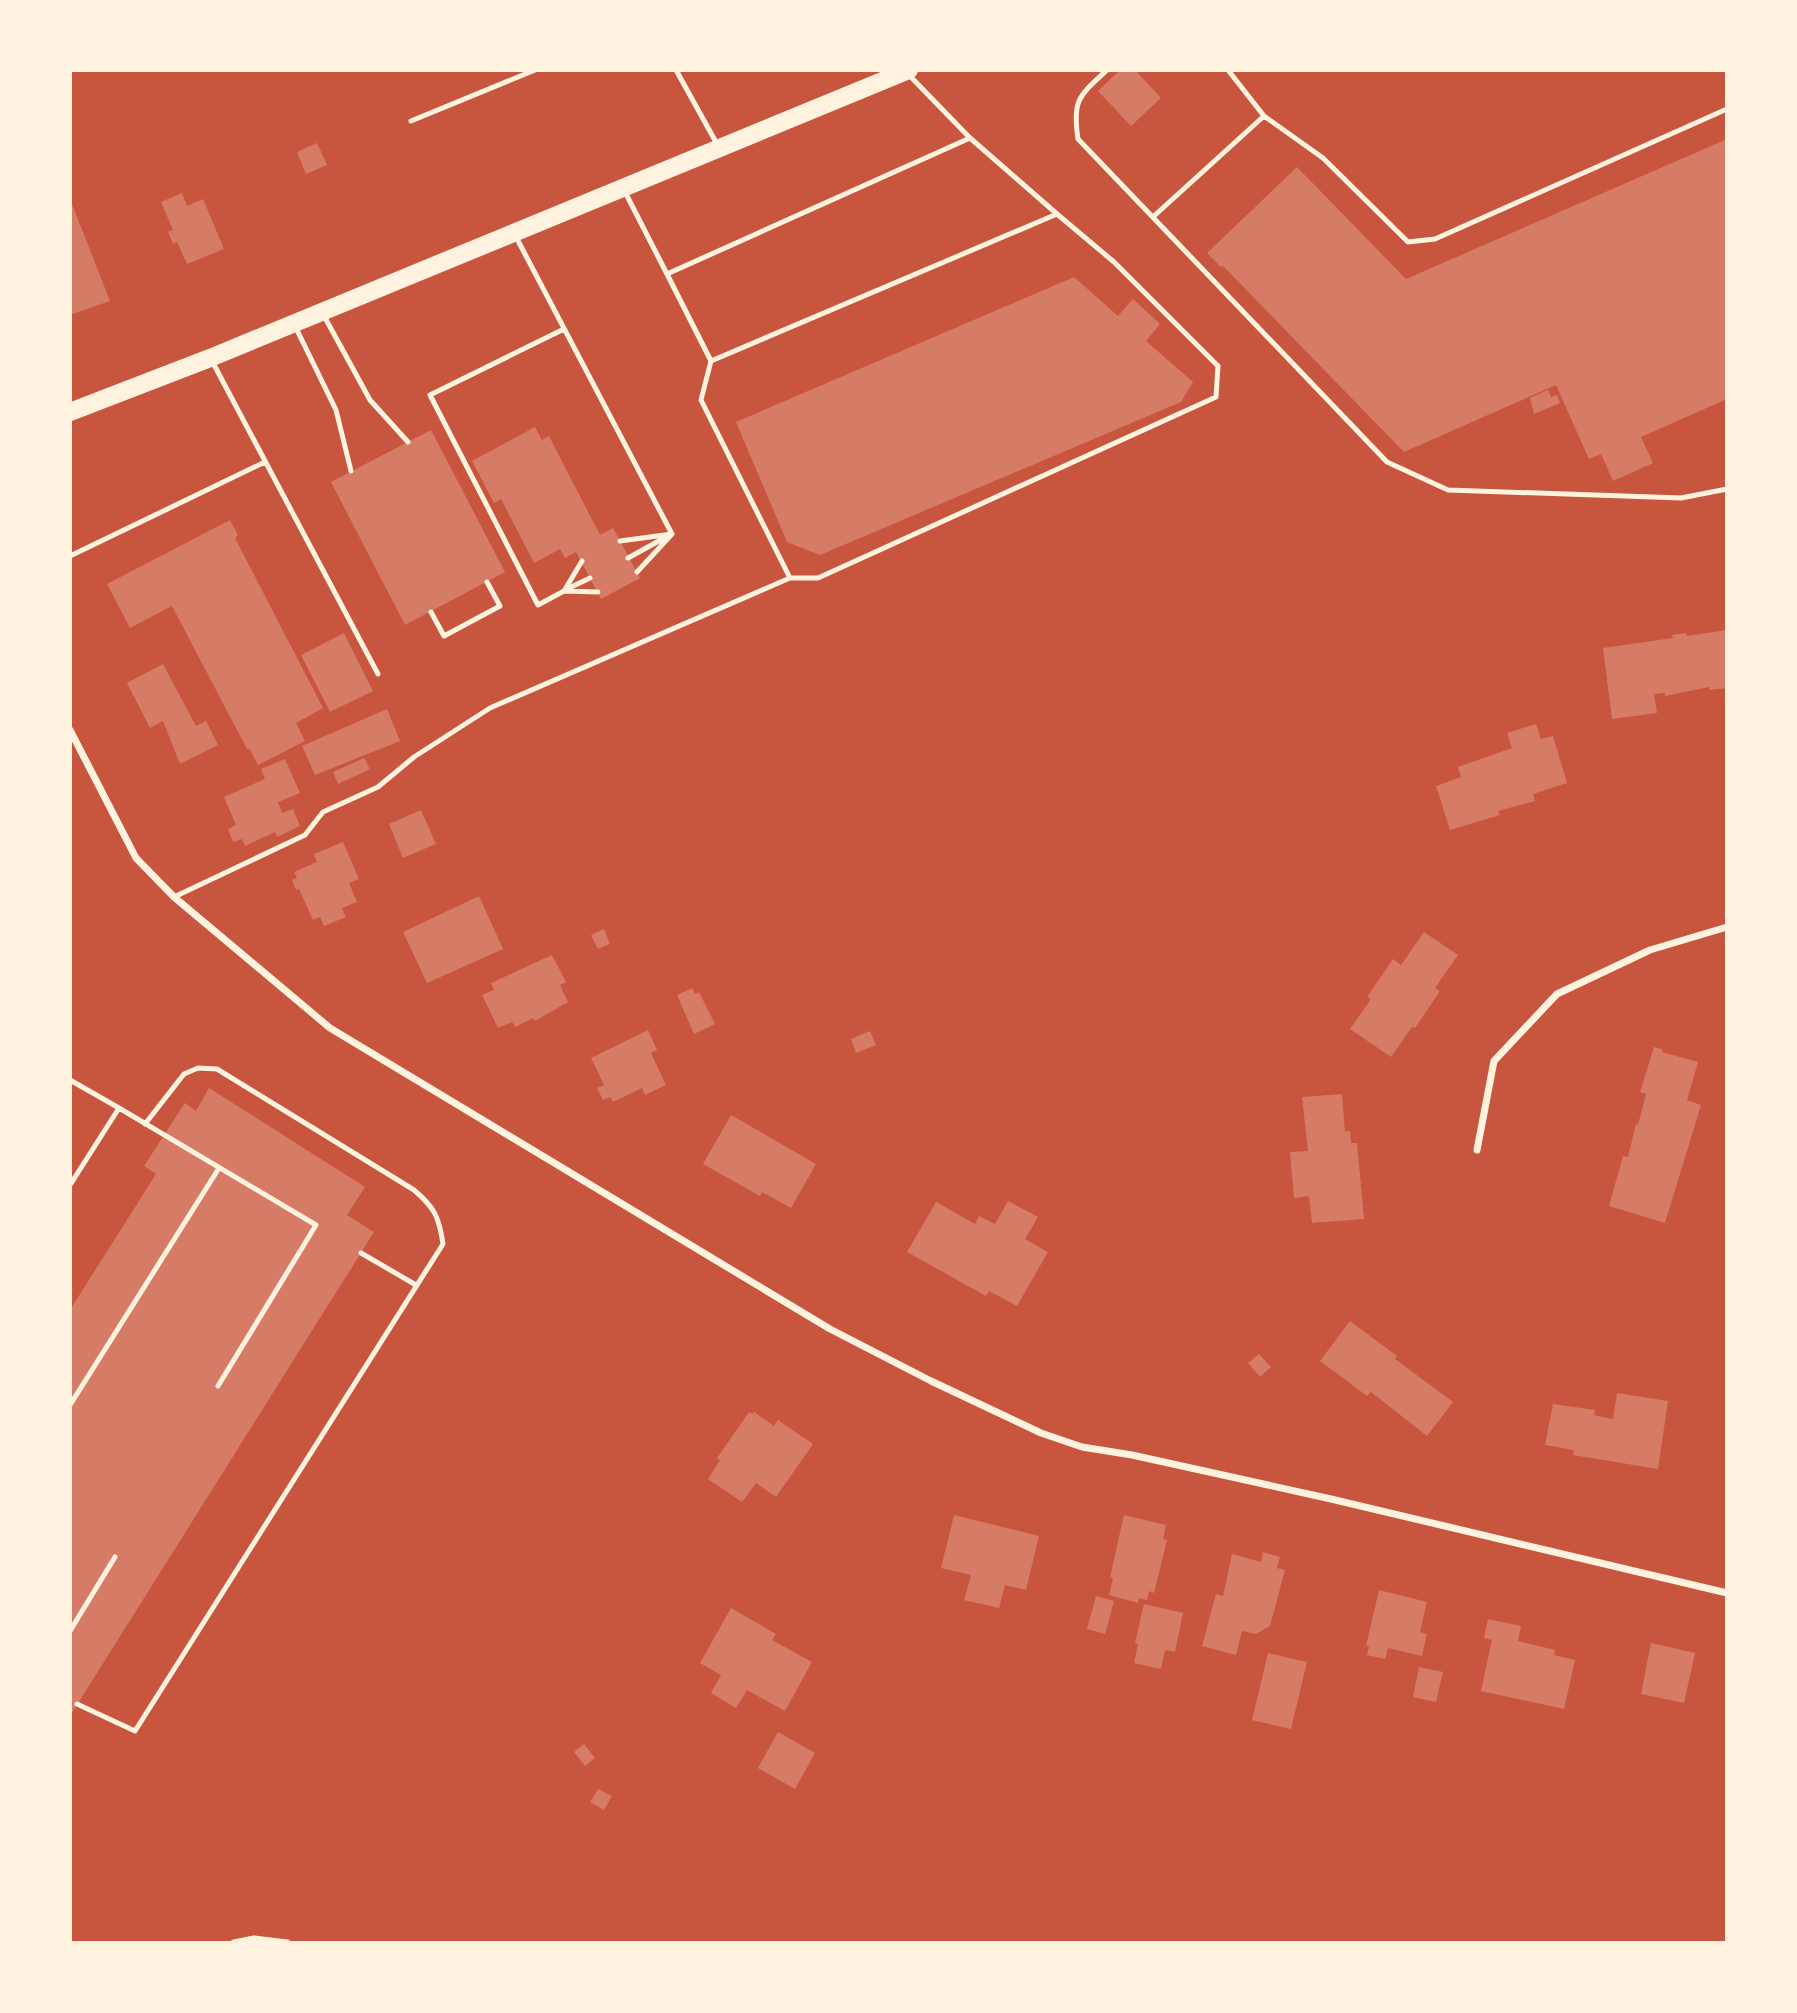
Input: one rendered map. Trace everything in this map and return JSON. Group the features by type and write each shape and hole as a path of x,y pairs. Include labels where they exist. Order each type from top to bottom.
{"main road":[{"path":"70,412 210,358 908,71"}],"street":[{"path":"70,730 136,858 174,897 330,1028 830,1329 1041,1433 1082,1447 1331,1499 1727,1593"},
{"path":"1478,1150 1494,1061 1557,994 1650,950 1727,927"},
{"path":"234,1943 254,1939 287,1943"}],"lane":[{"path":"411,121 535,70"},
{"path":"676,70 719,148"},
{"path":"1107,70 1082,93 1074,113 1078,139 1387,462 1448,490 1681,498 1727,489"},
{"path":"1228,70 1264,116 1323,158 1408,242 1436,239 1727,109"},
{"path":"174,897 305,835 323,813 378,788 414,757 491,708 790,578 818,578 1216,397 1218,366 1115,262 970,138 908,71"},
{"path":"1154,216 1264,116"},
{"path":"667,274 970,138"},
{"path":"622,188 711,361 701,400 790,578"},
{"path":"711,361 1057,214"},
{"path":"513,233 672,534"},
{"path":"322,312 370,400 408,442"},
{"path":"294,323 336,410 351,471"},
{"path":"564,329 430,396 538,605 590,578"},
{"path":"210,358 378,674"},
{"path":"70,556 265,462"},
{"path":"620,541 672,534"},
{"path":"628,558 672,534"},
{"path":"637,572 672,534"},
{"path":"564,591 582,562"},
{"path":"431,612 444,636 489,612 500,606 487,582"},
{"path":"564,591 598,592"},
{"path":"77,1704 135,1731 443,1244 440,1221 430,1203 414,1190 217,1069 198,1068 184,1074 145,1124"},
{"path":"70,1080 316,1225 218,1386"},
{"path":"70,1185 119,1108"},
{"path":"70,1405 219,1168"},
{"path":"361,1252 416,1285"},
{"path":"70,1630 115,1557"}],"building":[{"path":"1120,70 1135,70 1161,98 1131,126 1098,91"},
{"path":"1727,139 1727,399 1641,437 1653,463 1613,481 1601,454 1589,459 1556,385 1404,452 1223,266 1207,253 1297,167 1406,279"},
{"path":"317,143 327,165 306,174 297,152"},
{"path":"182,193 187,206 203,199 224,249 187,264 177,242 173,244 168,232 173,230 161,202"},
{"path":"70,199 110,301 70,315"},
{"path":"1074,277 1118,316 1133,299 1160,324 1146,341 1193,382 1181,402 820,555 787,542 736,422"},
{"path":"1548,390 1551,397 1557,395 1560,403 1534,414 1530,398"},
{"path":"535,427 542,440 549,436 600,535 613,528 640,578 601,599 576,552 565,558 560,549 534,563 501,499 494,503 472,461"},
{"path":"431,430 505,572 405,625 331,482"},
{"path":"230,520 238,535 235,538 323,708 296,723 305,741 258,765 172,606 130,628 107,584"},
{"path":"1727,630 1727,688 1709,690 1709,687 1665,696 1665,693 1654,694 1657,713 1612,719 1603,648 1673,638 1672,635 1686,633 1687,636"},
{"path":"344,633 373,691 330,712 301,655"},
{"path":"163,664 196,726 206,721 218,745 180,764 163,721 150,728 127,683"},
{"path":"387,709 400,741 315,775 302,746"},
{"path":"1536,724 1541,739 1553,736 1567,783 1533,794 1535,801 1498,811 1500,815 1450,830 1436,786 1461,777 1458,767 1512,748 1507,733"},
{"path":"364,758 370,769 338,784 333,772"},
{"path":"285,759 300,793 278,802 282,813 293,809 300,826 277,837 275,832 245,846 242,839 233,842 228,829 236,825 224,797 265,779 261,769"},
{"path":"421,810 436,844 403,858 389,824"},
{"path":"343,842 359,879 349,883 357,902 342,908 346,917 324,926 320,917 313,920 292,880 297,878 294,872 317,862 314,854"},
{"path":"479,896 503,949 427,983 403,932"},
{"path":"604,929 610,944 598,949 591,935"},
{"path":"1424,932 1458,955 1435,988 1440,991 1391,1057 1350,1029 1371,999 1367,997 1393,959 1401,965"},
{"path":"552,955 566,982 560,985 568,1002 535,1021 533,1018 515,1027 512,1022 498,1028 482,995 494,990 491,983"},
{"path":"692,988 695,994 699,992 715,1024 694,1034 677,995"},
{"path":"648,1030 657,1050 651,1053 666,1085 645,1095 642,1088 613,1102 610,1097 603,1100 597,1088 604,1085 591,1058"},
{"path":"870,1031 876,1045 856,1053 851,1039"},
{"path":"1654,1047 1662,1049 1662,1052 1698,1062 1687,1100 1701,1105 1665,1223 1609,1206 1623,1156 1628,1157 1636,1124 1638,1125 1646,1094 1640,1092"},
{"path":"209,1088 365,1187 347,1215 374,1232 70,1716 70,1310 156,1174 144,1166 185,1103 196,1111"},
{"path":"1342,1094 1345,1132 1350,1131 1351,1143 1357,1143 1364,1219 1312,1223 1309,1196 1294,1198 1290,1152 1308,1151 1302,1097"},
{"path":"731,1115 816,1164 791,1208 762,1192 760,1196 703,1164"},
{"path":"1008,1201 1038,1217 1025,1239 1048,1252 1017,1306 989,1291 986,1296 907,1252 936,1202 975,1224 979,1216 995,1224"},
{"path":"1350,1321 1453,1402 1427,1436 1371,1392 1367,1396 1320,1361"},
{"path":"1259,1354 1271,1367 1260,1377 1248,1363"},
{"path":"1617,1393 1668,1401 1658,1469 1573,1455 1574,1450 1545,1445 1553,1404 1595,1410 1594,1415 1613,1419"},
{"path":"749,1412 754,1412 774,1426 778,1420 813,1444 776,1497 756,1483 742,1502 708,1479 720,1460 717,1458"},
{"path":"954,1515 1039,1536 1026,1590 1005,1585 999,1608 964,1600 971,1575 941,1568"},
{"path":"1124,1515 1166,1525 1163,1539 1167,1540 1154,1593 1149,1591 1147,1600 1139,1598 1138,1603 1109,1595 1113,1578 1110,1577"},
{"path":"1263,1552 1280,1557 1277,1568 1285,1570 1270,1626 1256,1634 1242,1631 1236,1655 1202,1646 1216,1594 1223,1596 1232,1554 1261,1562"},
{"path":"1379,1590 1427,1602 1420,1632 1427,1634 1422,1656 1388,1648 1385,1659 1367,1655 1369,1646 1366,1646"},
{"path":"1096,1596 1114,1601 1105,1634 1087,1629"},
{"path":"1144,1604 1183,1613 1175,1652 1165,1650 1161,1669 1134,1663 1138,1644 1135,1643"},
{"path":"731,1608 776,1634 772,1640 812,1662 785,1711 747,1690 736,1708 711,1693 721,1675 700,1663"},
{"path":"1488,1619 1521,1626 1518,1641 1555,1650 1554,1655 1575,1660 1564,1709 1481,1691 1492,1640 1484,1638"},
{"path":"1651,1643 1695,1653 1684,1703 1641,1694"},
{"path":"1268,1653 1307,1662 1291,1729 1252,1720"},
{"path":"1419,1667 1443,1672 1436,1702 1413,1697"},
{"path":"778,1732 815,1753 795,1789 758,1768"},
{"path":"584,1744 595,1758 585,1766 574,1752"},
{"path":"598,1789 612,1796 604,1810 590,1802"}]}
